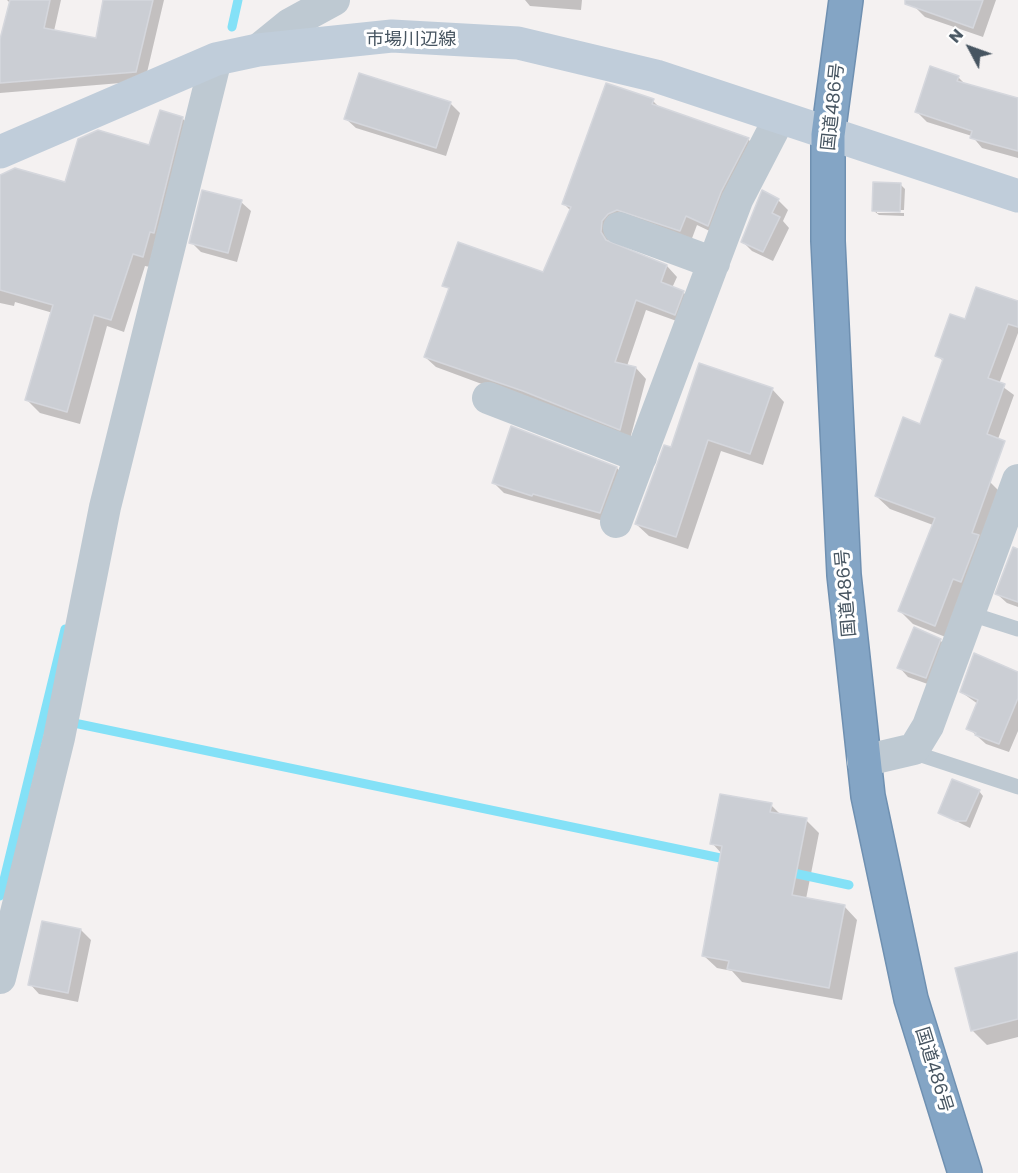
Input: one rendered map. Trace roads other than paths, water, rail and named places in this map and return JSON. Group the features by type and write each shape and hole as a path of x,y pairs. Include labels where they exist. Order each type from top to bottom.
{"highway":[{"name":"国道486号","path":"846,0 828,135 828,241 844,575 868,796 911,999 965,1173"}],"main road":[{"name":"市場川辺線","path":"0,152 216,59 258,50 392,36 518,43 656,76 779,119 1018,196"}],"street":[{"path":"258,50 290,24 334,0"},
{"path":"0,978 59,738 105,507 216,59"},
{"path":"616,522 737,200 779,119"},
{"path":"620,228 714,263"},
{"path":"488,398 641,457"},
{"path":"863,761 914,749 928,726 1018,480"}],"lane":[{"path":"968,613 1018,629"},
{"path":"914,749 924,756 1018,787"}],"waterway":[{"path":"232,27 238,0"},
{"path":"0,896 65,629"},
{"path":"74,723 730,860"},
{"path":"784,871 849,885"}]}
